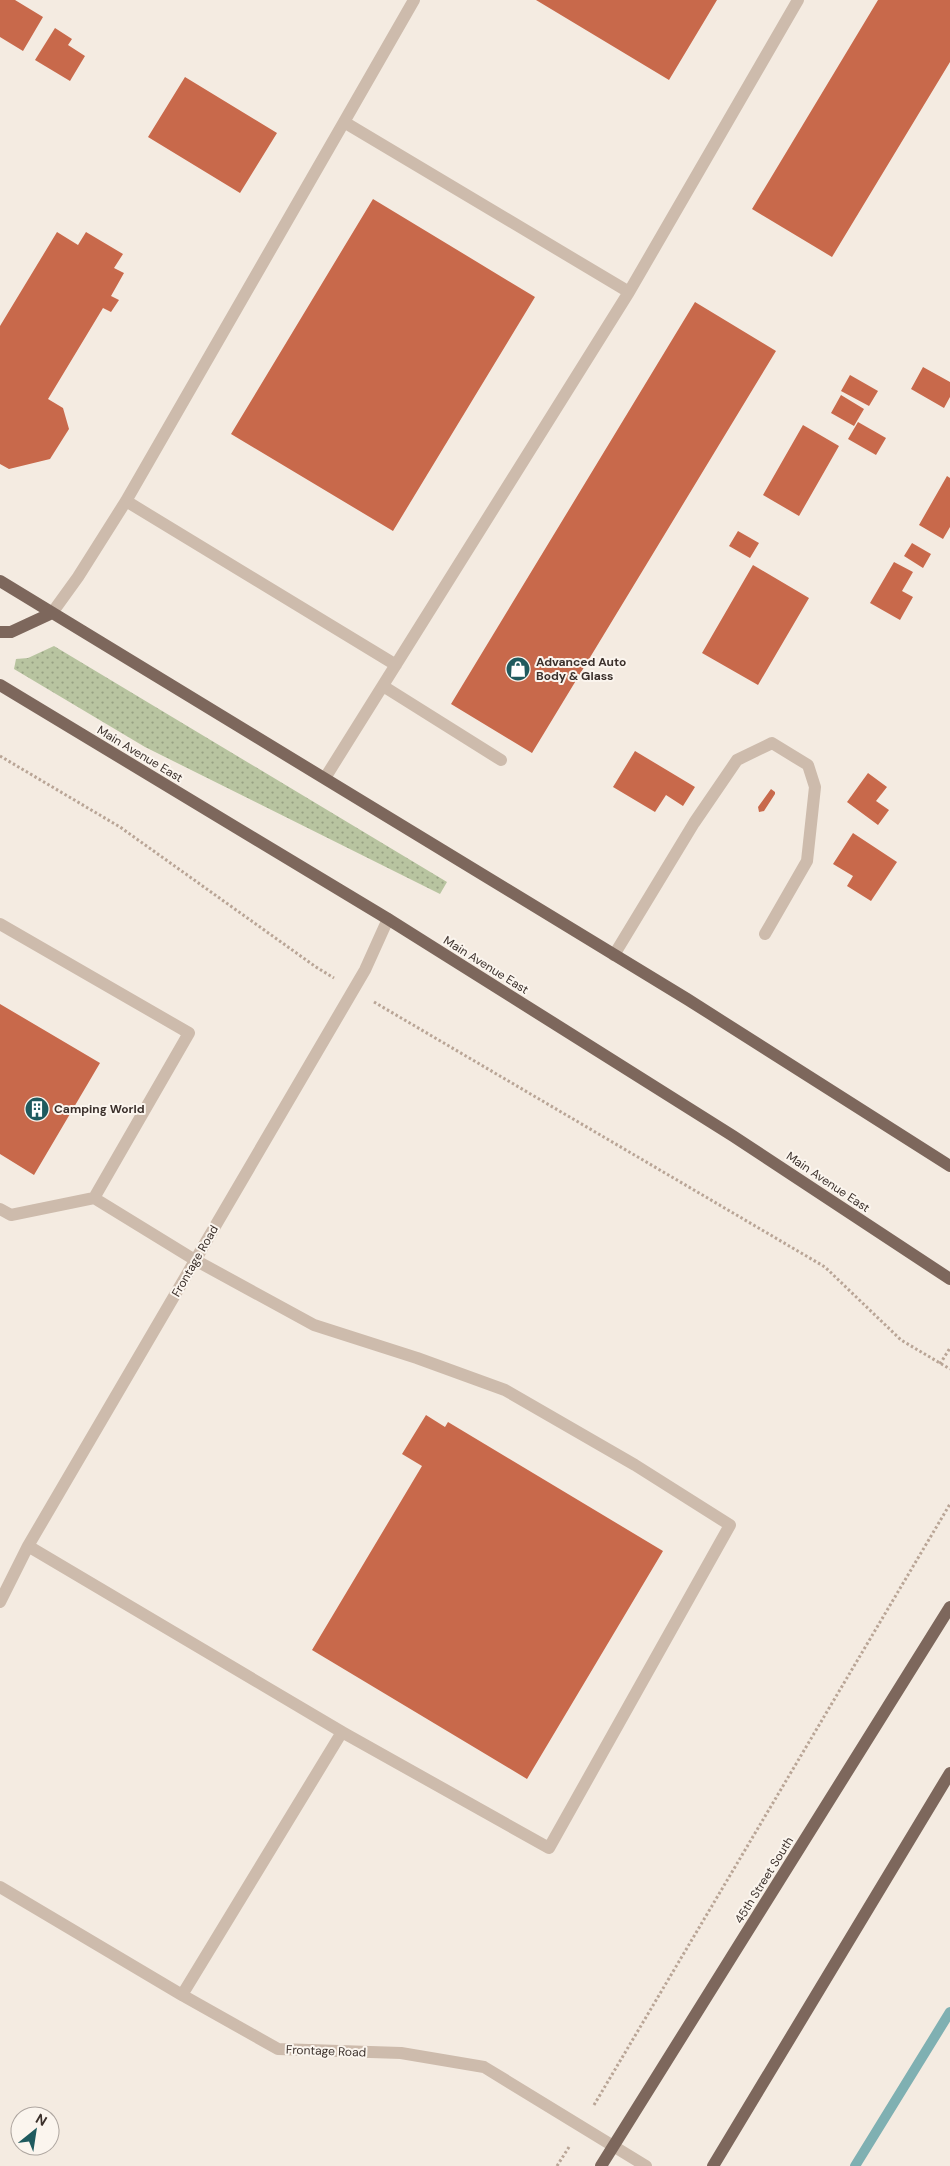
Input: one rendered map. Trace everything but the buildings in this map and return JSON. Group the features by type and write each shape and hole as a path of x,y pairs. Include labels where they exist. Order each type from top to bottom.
{"main road":[{"path":"0,581 614,955 950,1166"},
{"path":"0,632 11,632 52,613"},
{"name":"Main Avenue East","path":"0,685 388,919 733,1136 950,1280"},
{"name":"45th Street South","path":"601,2166 950,1607"},
{"path":"714,2166 950,1773"}],"street":[{"path":"52,613 78,578 126,501 414,0"},
{"path":"325,778 629,292 798,0"},
{"path":"344,122 629,292"},
{"path":"126,501 396,664"},
{"path":"383,686 501,760"},
{"path":"614,955 694,823 737,760 772,743 808,765 815,786 807,861 766,934"},
{"name":"Frontage Road","path":"0,1602 28,1546 365,970 388,919"},
{"path":"0,924 189,1034 94,1198"},
{"path":"0,1208 11,1215 94,1198 195,1260 314,1325 417,1358 505,1390 635,1465 730,1525 549,1848 342,1732 28,1546"},
{"path":"182,1995 342,1732"},
{"name":"Frontage Road","path":"0,1887 278,2050 401,2053 484,2067 646,2166"}],"path":[{"path":"0,756 120,827 330,976"},
{"path":"384,1008 825,1267 901,1340 950,1369"},
{"path":"940,1364 950,1348"},
{"path":"610,2078 950,1504"}],"green space":[{"path":"54,646 447,882 440,894 145,747 14,669 16,659 28,658"}],"waterway":[{"path":"855,2166 950,2012"}],"place":[{"name":"Advanced Auto Body & Glass","path":"518,669"},
{"name":"Camping World","path":"37,1109"}]}
